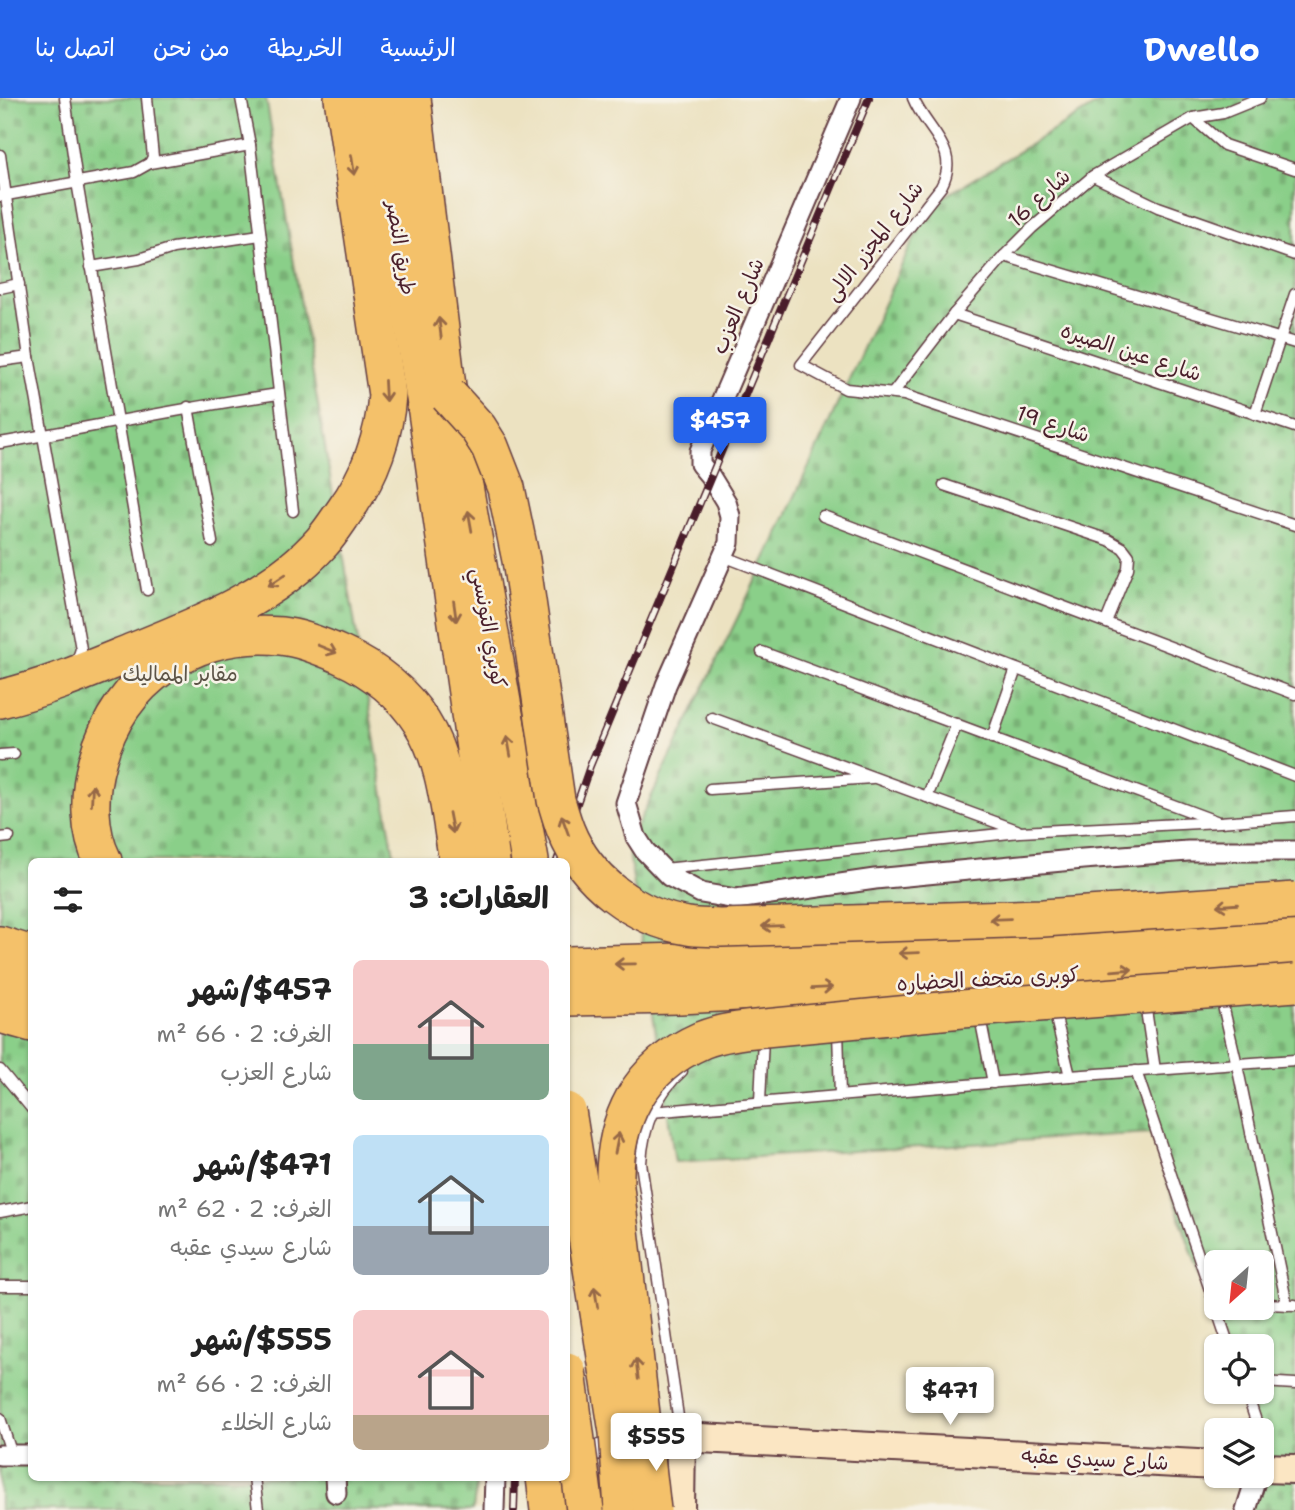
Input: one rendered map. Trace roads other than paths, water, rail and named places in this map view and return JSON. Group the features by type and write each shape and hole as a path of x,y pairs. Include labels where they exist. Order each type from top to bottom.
{"highway":[{"path":"0,699 55,685 94,670 183,632 251,597 278,580 322,542 354,499 377,450 385,424 387,395 343,98"},
{"name":"طريق النصر","path":"377,98 436,397"},
{"name":"طريق النصر","path":"412,98 436,397"},
{"path":"436,397 478,428 490,447 506,488 521,560 556,800 566,831 581,860 602,884 628,904 657,918 688,926 721,928 1043,918 1295,901"},
{"name":"كوبري التونسي","path":"436,397 491,858"},
{"name":"كوبري التونسي","path":"436,397 529,858"},
{"path":"102,858 91,814 92,779 102,742 119,709 144,680 174,658 208,642 245,635 283,636 320,646 359,663 394,690 422,723 432,743 442,773 457,858"},
{"name":"كوبرى متحف الحضاره","path":"682,979 1295,926"},
{"path":"0,945 28,954"},
{"name":"كوبرى متحف الحضاره","path":"682,979 1049,976 1295,954"},
{"path":"570,965 682,979"},
{"path":"0,978 28,986"},
{"path":"570,997 682,979"},
{"path":"652,1510 615,1187 614,1158 620,1128 633,1099 652,1074 676,1054 703,1040 733,1031 1295,982"},
{"path":"0,1014 28,1022"},
{"path":"570,1130 618,1432 623,1510"},
{"path":"570,1394 585,1510"},
{"path":"545,1481 549,1510"}],"street":[{"name":"شارع العزب","path":"662,870 645,852 636,836 625,803 666,685 729,544 730,516 721,494 699,464 700,451 851,98"},
{"path":"662,870 684,886 701,893 736,899 875,879 1083,859 1188,851 1295,851"},
{"path":"570,1455 681,1437 680,1510"},
{"name":"شارع سيدي عقبه","path":"681,1437 1204,1464"},
{"path":"6,1455 28,1455"},
{"path":"1274,1468 1295,1469"},
{"path":"494,1510 495,1481"},
{"path":"1247,1510 1252,1488"}],"lane":[{"path":"65,98 91,267 147,590"},
{"path":"147,98 153,143 150,163"},
{"path":"241,98 250,145 293,511"},
{"name":"شارع المجزر الالى","path":"801,365 948,175 949,161 944,148 914,98"},
{"name":"شارع 16","path":"893,393 954,314 1004,256 1032,228 1093,176 1193,118 1223,113 1259,98"},
{"path":"1193,118 1224,145 1295,169"},
{"path":"3,196 134,172 150,163 250,145"},
{"path":"0,155 3,196 80,656 73,668 66,671 0,687"},
{"path":"1093,176 1158,207 1295,255"},
{"path":"91,267 173,248 260,235"},
{"path":"1004,256 1295,343"},
{"path":"0,288 19,284"},
{"path":"1255,414 1295,294"},
{"name":"شارع عين الصيره","path":"954,314 1295,427"},
{"path":"0,361 29,357"},
{"name":"شارع 19","path":"801,365 846,389 893,393 1295,525"},
{"path":"0,443 118,423 188,407 279,394"},
{"path":"188,407 212,542"},
{"path":"944,485 1109,540 1123,548 1129,556 1128,568 1106,622"},
{"path":"823,516 1295,694"},
{"path":"723,556 1295,776"},
{"path":"762,652 1220,822"},
{"path":"992,738 1016,669"},
{"path":"712,718 1020,832"},
{"path":"927,797 957,724"},
{"path":"0,755 14,754"},
{"path":"710,789 876,777"},
{"path":"662,870 1020,832 1295,816"},
{"path":"737,1043 763,1037 1295,990"},
{"path":"1221,997 1291,1305"},
{"path":"1145,1003 1155,1070"},
{"path":"1054,1010 1070,1076"},
{"path":"980,1017 993,1083"},
{"path":"838,1031 840,1096"},
{"path":"760,1102 763,1037"},
{"path":"652,1112 1070,1076 1295,1060"},
{"path":"681,1437 641,1163 642,1144 652,1112 663,1092 688,1066"},
{"path":"0,1070 4,1082 28,1106"},
{"path":"1136,1072 1204,1270"},
{"path":"0,1212 28,1207"},
{"path":"0,1286 28,1286"},
{"path":"1274,1383 1295,1384"},
{"path":"0,1418 6,1455"},
{"path":"254,1481 258,1510"}],"railway":[{"path":"558,858 590,766 869,98"},
{"path":"514,1510 515,1481"}],"park label":[{"name":"مقابر المماليك","path":"180,674"}]}
